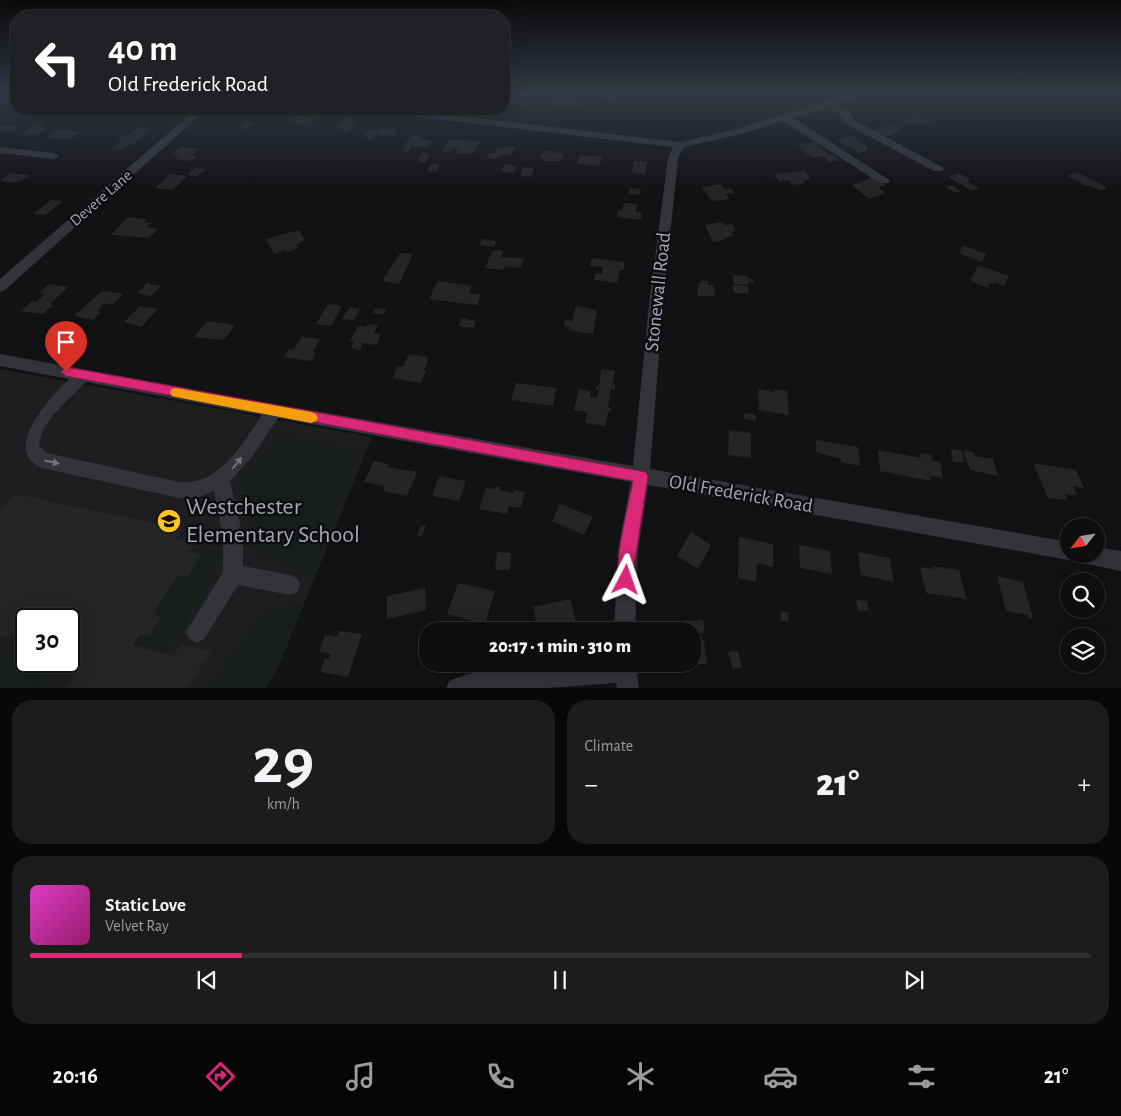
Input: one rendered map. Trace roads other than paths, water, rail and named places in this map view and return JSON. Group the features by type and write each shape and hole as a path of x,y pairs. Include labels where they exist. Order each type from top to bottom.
{"street":[{"name":"Devere Lane","path":"0,287 184,125"},
{"path":"512,125 680,145 758,125"},
{"path":"797,125 884,181"},
{"path":"856,125 938,169"},
{"name":"Stonewall Road","path":"624,622 628,550 641,476 657,294 673,158 680,145"},
{"path":"0,150 54,156"},
{"name":"Old Frederick Road","path":"0,360 274,411 1060,549"},
{"path":"83,375 35,427 30,438 30,446 34,454 42,460 192,491 209,486 236,466 274,411"},
{"path":"197,632 233,574 233,537 221,478"},
{"path":"1105,558 1121,561"},
{"path":"233,574 290,586"},
{"path":"457,688 497,680 626,674"}],"place":[{"name":"Westchester Elementary School","path":"169,521"}]}
